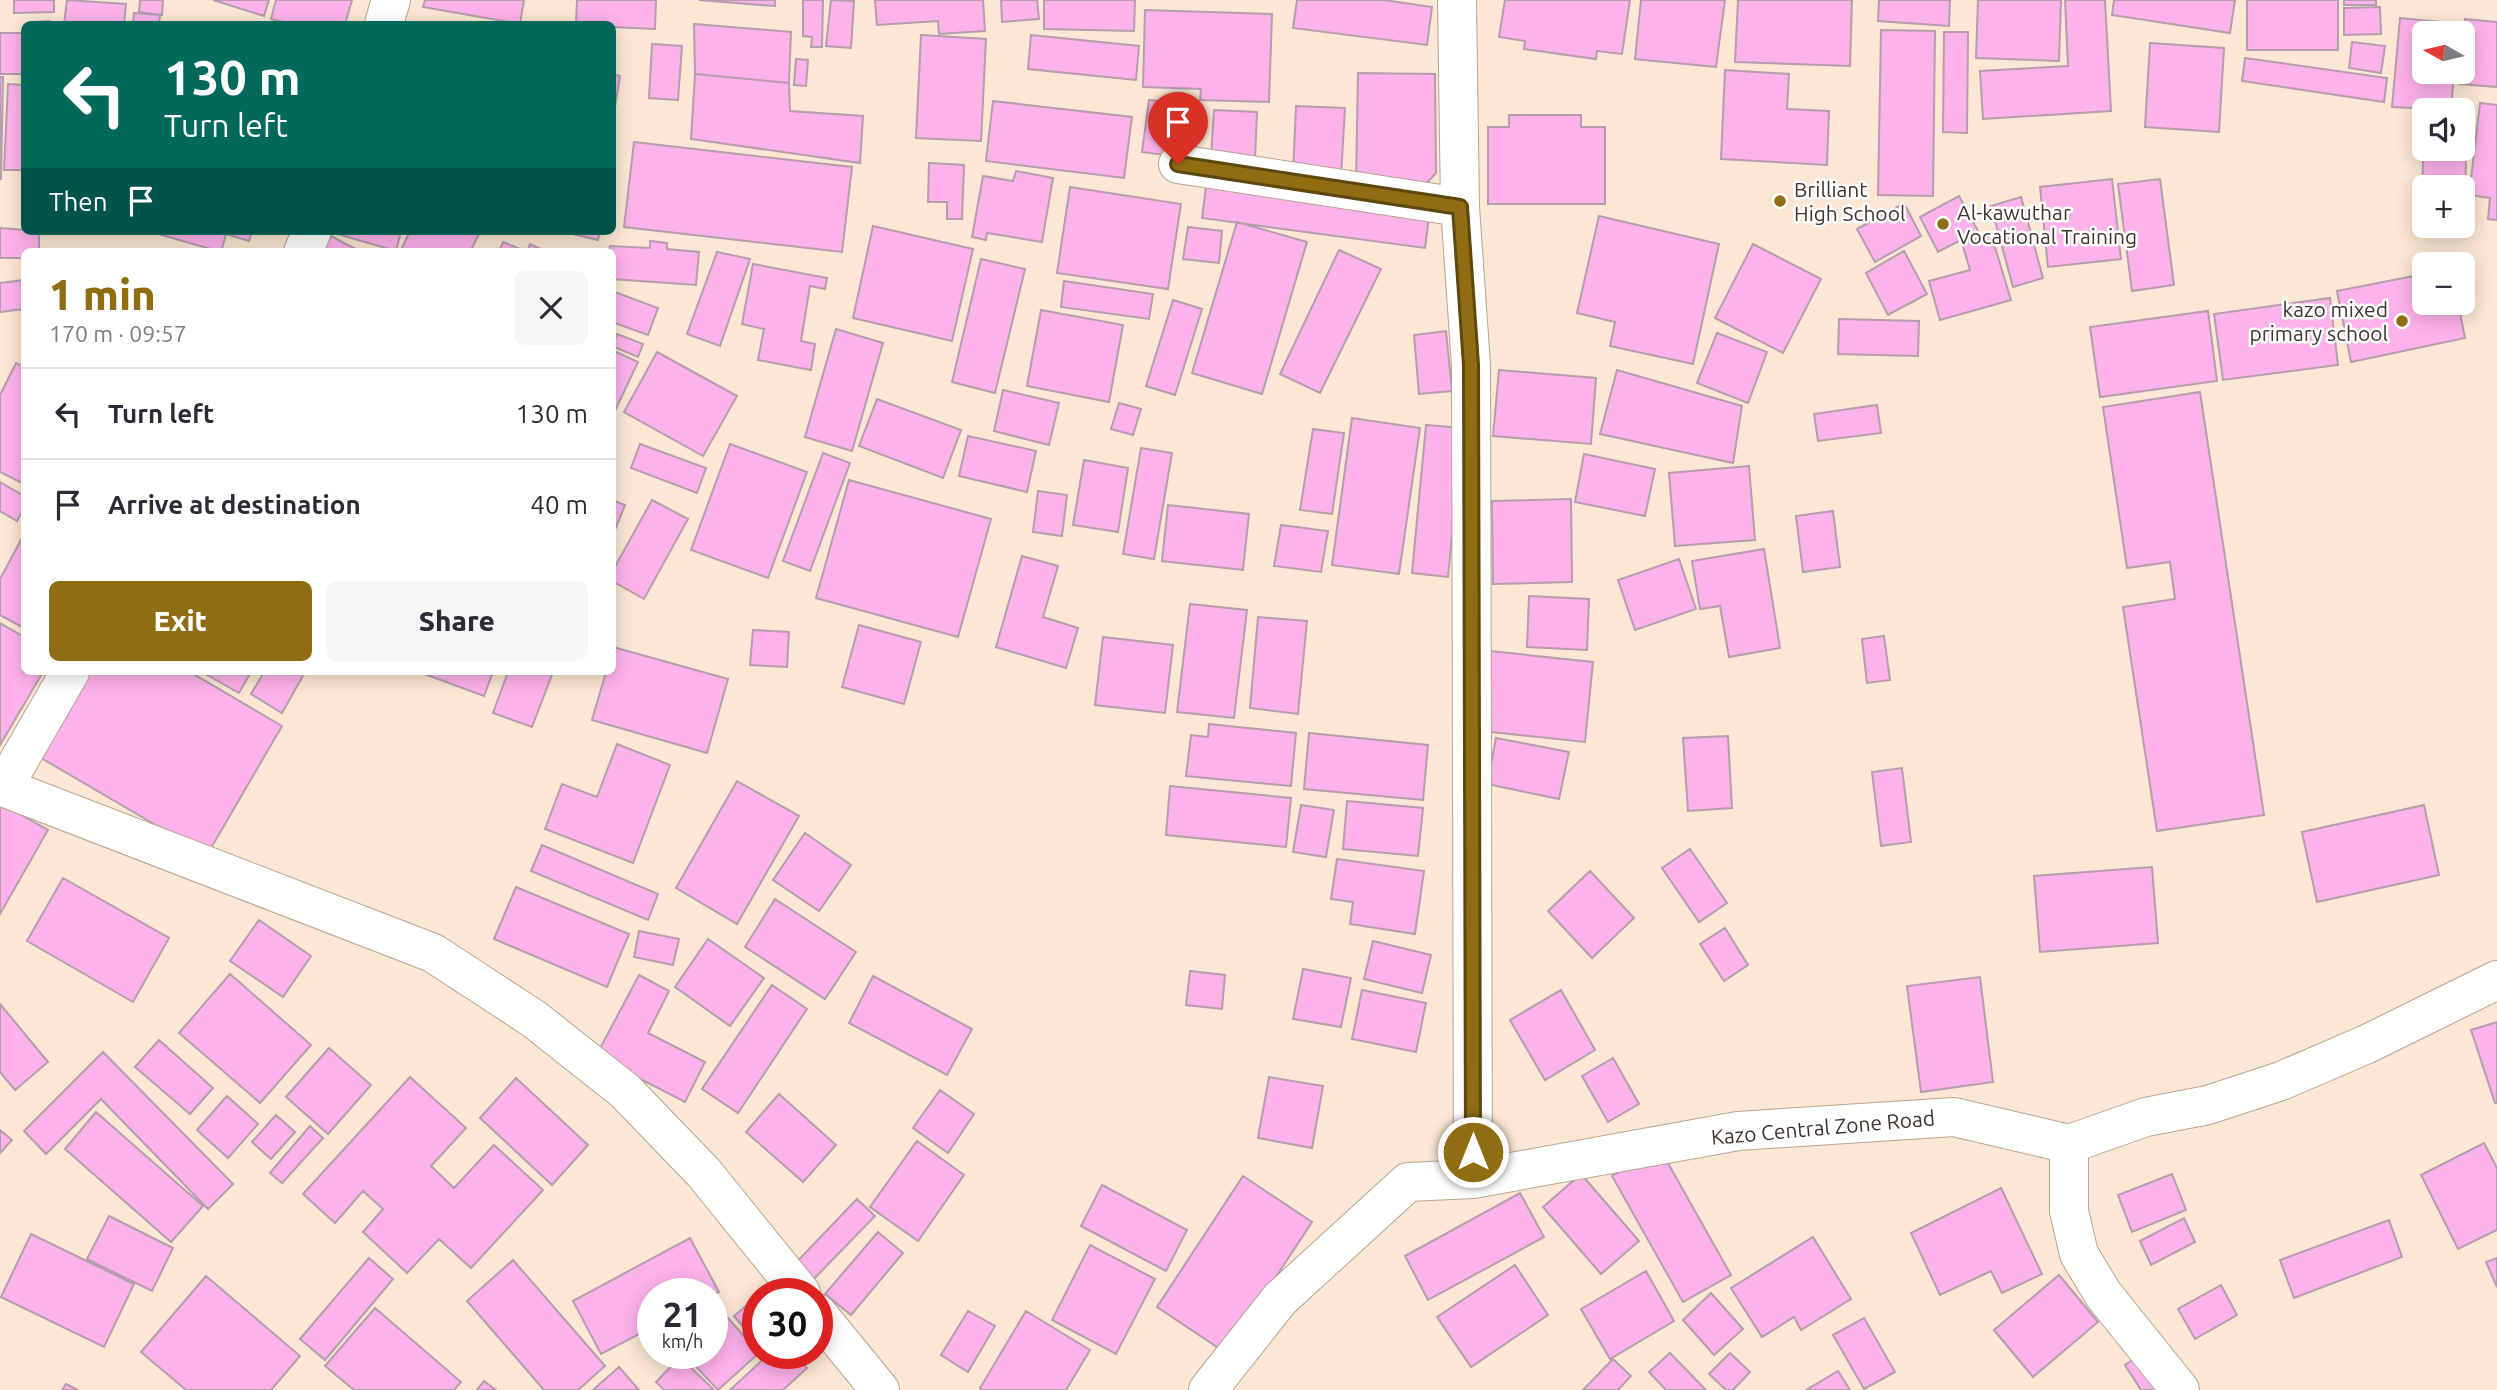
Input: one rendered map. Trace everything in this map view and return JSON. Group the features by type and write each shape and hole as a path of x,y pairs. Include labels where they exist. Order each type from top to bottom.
{"street":[{"path":"385,21 391,0"},
{"path":"1457,0 1460,207 1471,365 1473,1180"},
{"path":"1178,164 1460,207"},
{"path":"68,675 2,787 433,953 534,1019 625,1091 704,1173 790,1278"},
{"path":"2180,1390 2103,1294 2079,1254 2069,1211 2069,1144 2146,1117 2208,1105 2281,1081 2368,1044 2497,980"},
{"name":"Kazo Central Zone Road","path":"1208,1390 1280,1299 1408,1182 1473,1180 1738,1131 1954,1117 2069,1144"},
{"path":"833,1333 880,1390"}],"building":[{"path":"14,0 54,0 54,12 14,13"},
{"path":"67,0 126,4 124,21 64,21"},
{"path":"140,0 163,0 162,15 139,12"},
{"path":"213,0 269,0 264,16"},
{"path":"276,0 352,0 346,21 271,19"},
{"path":"425,0 524,0 520,21 503,21 423,7"},
{"path":"577,0 656,0 655,29 616,27 616,21 576,21"},
{"path":"699,0 775,0 775,6"},
{"path":"803,0 823,0 822,47 811,47 812,37 803,36"},
{"path":"831,0 854,1 851,48 826,46"},
{"path":"875,0 983,0 985,31 939,34 938,21 877,25"},
{"path":"1001,0 1037,0 1039,19 1002,22"},
{"path":"1044,0 1135,0 1134,31 1044,29"},
{"path":"1297,0 1384,0 1432,7 1427,45 1293,28"},
{"path":"1505,0 1630,0 1622,54 1597,51 1596,59 1524,49 1525,41 1499,37"},
{"path":"1641,0 1725,0 1716,67 1635,59"},
{"path":"1738,0 1852,0 1850,66 1735,62"},
{"path":"1879,0 1950,0 1949,26 1878,21"},
{"path":"1978,0 2061,0 2059,61 1976,58"},
{"path":"2065,0 2105,0 2111,111 1983,119 1980,71 2068,66"},
{"path":"2114,0 2235,0 2230,33 2112,15"},
{"path":"2247,0 2338,0 2338,50 2247,50"},
{"path":"2344,0 2376,0 2376,5 2344,5"},
{"path":"2380,7 2381,34 2344,35 2344,8"},
{"path":"1145,10 1272,14 1269,102 1200,100 1201,89 1143,87"},
{"path":"134,13 160,15 159,21 133,21"},
{"path":"2400,18 2430,21 2412,21 2412,84 2453,84 2452,98 2412,98 2412,108 2392,107"},
{"path":"2465,19 2497,22 2497,87 2460,84 2475,84 2475,21"},
{"path":"694,24 791,32 789,83 695,74"},
{"path":"1881,30 1935,31 1933,196 1878,195"},
{"path":"1944,32 1968,32 1967,133 1943,132"},
{"path":"0,33 21,33 21,74 0,74"},
{"path":"921,35 986,39 981,141 916,138"},
{"path":"1031,35 1139,46 1136,80 1028,69"},
{"path":"2352,42 2385,46 2381,73 2349,68"},
{"path":"2150,43 2224,48 2219,132 2145,127"},
{"path":"652,44 682,46 678,100 649,98"},
{"path":"2245,58 2387,78 2384,102 2242,81"},
{"path":"796,59 808,60 806,86 794,85"},
{"path":"1725,70 1789,74 1787,109 1829,111 1827,165 1721,159"},
{"path":"1358,73 1435,74 1436,173 1426,184 1356,183"},
{"path":"695,74 789,83 790,111 863,116 860,163 691,139"},
{"path":"616,75 620,76 616,100"},
{"path":"0,77 3,77 1,179 0,179"},
{"path":"8,84 21,85 21,170 4,170"},
{"path":"1149,100 1202,106 1194,159 1142,152"},
{"path":"993,101 1132,117 1124,178 986,161"},
{"path":"2480,103 2497,105 2497,220 2488,219 2490,198 2475,196 2475,175 2471,175"},
{"path":"1296,106 1345,108 1341,176 1293,174"},
{"path":"1214,110 1257,112 1255,159 1211,157"},
{"path":"1509,115 1581,115 1581,127 1605,127 1605,204 1488,204 1488,127 1509,127"},
{"path":"634,142 852,167 842,252 624,227"},
{"path":"2423,161 2466,161 2466,175 2423,175"},
{"path":"929,163 964,165 962,219 947,219 947,202 928,202"},
{"path":"1016,171 1053,178 1042,242 987,233 986,240 972,237 983,176 1013,181"},
{"path":"1207,179 1430,210 1425,248 1202,218"},
{"path":"2112,179 2121,259 2048,267 2040,187"},
{"path":"2160,179 2174,285 2132,291 2118,184"},
{"path":"1070,187 1181,204 1168,289 1057,273"},
{"path":"1959,196 1978,231 1938,252 1920,217"},
{"path":"2021,197 2043,278 2013,287 1991,206"},
{"path":"1904,203 1921,236 1875,262 1857,229"},
{"path":"1599,216 1719,244 1693,364 1610,346 1615,322 1577,313"},
{"path":"1237,222 1307,242 1262,394 1192,373"},
{"path":"873,226 973,249 952,341 853,318"},
{"path":"1188,227 1222,231 1219,263 1183,259"},
{"path":"0,228 21,230 21,235 39,235 39,248 21,248 21,258 0,258"},
{"path":"1991,234 2011,300 1940,320 1929,281 1970,270 1962,243"},
{"path":"162,235 226,235 222,248 207,248"},
{"path":"229,235 251,235 249,241"},
{"path":"341,235 400,235 397,248 386,248"},
{"path":"408,235 478,235 472,248 402,248"},
{"path":"577,235 599,235 598,240"},
{"path":"331,236 354,248 325,248"},
{"path":"650,241 667,243 667,249 699,252 696,285 616,279 616,248 610,246 650,248"},
{"path":"503,242 517,248 501,248"},
{"path":"1753,244 1821,279 1783,353 1715,318"},
{"path":"1339,250 1381,269 1320,393 1280,374"},
{"path":"1904,251 1927,294 1888,315 1866,273"},
{"path":"717,252 750,259 720,346 687,334"},
{"path":"981,259 1025,269 995,393 952,382"},
{"path":"753,264 827,278 825,289 810,286 801,341 815,344 811,370 758,360 764,329 742,324"},
{"name":"kazo mixed primary school","path":"2412,276 2412,315 2460,315 2465,338 2351,362 2337,291"},
{"path":"21,280 21,309 0,312 0,283"},
{"path":"1064,281 1153,294 1149,319 1061,307"},
{"path":"616,292 658,308 648,335 616,323"},
{"path":"2330,298 2338,365 2223,380 2214,314"},
{"path":"1173,300 1202,309 1175,395 1146,386"},
{"path":"1041,310 1123,325 1109,402 1027,386"},
{"path":"2208,311 2217,381 2100,397 2090,327"},
{"path":"1839,319 1919,321 1918,356 1838,354"},
{"path":"836,329 883,343 852,451 805,437"},
{"path":"1446,331 1452,391 1419,394 1414,335"},
{"path":"1717,333 1767,352 1748,403 1697,383"},
{"path":"617,334 643,344 638,357 616,348"},
{"path":"616,352 638,362 616,409"},
{"path":"657,352 737,396 703,456 624,412"},
{"path":"16,363 21,366 21,482 0,472 0,395"},
{"path":"1499,370 1596,378 1591,444 1493,436"},
{"path":"1617,370 1742,406 1733,463 1600,434"},
{"path":"1003,390 1059,403 1049,445 994,431"},
{"path":"2200,392 2264,815 2157,831 2123,607 2175,599 2170,562 2127,568 2103,407"},
{"path":"877,399 961,430 943,478 859,446"},
{"path":"1119,403 1141,409 1133,435 1111,429"},
{"path":"1877,405 1881,433 1818,441 1814,414"},
{"path":"1352,418 1420,428 1399,574 1332,565"},
{"path":"1426,425 1462,428 1448,577 1412,573"},
{"path":"1313,429 1344,433 1332,514 1300,510"},
{"path":"968,436 1036,451 1027,492 959,476"},
{"path":"640,444 706,468 697,493 631,468"},
{"path":"730,444 807,472 768,578 691,550"},
{"path":"1141,448 1172,453 1154,559 1123,554"},
{"path":"823,453 850,463 810,571 783,561"},
{"path":"1584,454 1655,469 1645,516 1575,502"},
{"path":"1084,460 1128,468 1118,532 1073,525"},
{"path":"1749,466 1755,540 1675,546 1669,473"},
{"path":"849,480 991,519 958,637 816,598"},
{"path":"0,482 21,494 21,514 17,521 0,511"},
{"path":"1038,491 1067,495 1062,536 1033,532"},
{"path":"1571,499 1572,582 1493,584 1492,501"},
{"path":"652,500 688,519 644,599 616,583 616,565"},
{"path":"616,502 625,505 616,527"},
{"path":"1168,505 1249,514 1243,570 1162,561"},
{"path":"1833,511 1840,567 1803,572 1796,516"},
{"path":"1281,525 1328,531 1321,572 1274,566"},
{"path":"21,540 21,626 0,615 0,579"},
{"path":"1764,549 1780,648 1729,657 1720,606 1700,609 1692,561"},
{"path":"1022,556 1058,566 1043,617 1078,628 1066,668 996,647"},
{"path":"1679,559 1696,609 1635,630 1618,580"},
{"path":"1529,596 1589,599 1587,650 1527,647"},
{"path":"1190,604 1247,610 1234,718 1177,712"},
{"path":"1258,617 1307,621 1298,714 1250,708"},
{"path":"0,623 21,635 21,675 41,675 0,745"},
{"path":"859,625 921,642 904,704 842,687"},
{"path":"753,630 789,632 787,667 750,665"},
{"path":"1884,636 1890,680 1867,683 1862,639"},
{"path":"1103,637 1173,645 1165,713 1095,705"},
{"path":"616,648 728,679 707,753 592,720 605,675 616,675"},
{"path":"1490,651 1593,662 1585,742 1482,731"},
{"path":"88,675 195,675 282,726 207,855 41,758"},
{"path":"207,675 249,675 239,693"},
{"path":"262,675 303,675 282,713 251,694"},
{"path":"427,675 492,675 484,696"},
{"path":"507,675 552,675 532,727 493,713"},
{"path":"1209,724 1296,733 1291,786 1186,776 1191,735 1208,737"},
{"path":"1309,733 1428,745 1423,800 1304,789"},
{"path":"1728,736 1732,808 1688,811 1683,738"},
{"path":"1496,738 1569,752 1559,799 1487,784"},
{"path":"617,744 670,765 633,863 545,829 562,784 597,797"},
{"path":"1902,768 1911,842 1881,846 1872,772"},
{"path":"737,781 799,816 737,924 676,888"},
{"path":"1170,786 1291,798 1286,847 1166,835"},
{"path":"1347,801 1423,808 1418,856 1343,849"},
{"path":"0,803 48,830 0,914"},
{"path":"1301,805 1334,810 1326,857 1293,852"},
{"path":"2424,805 2439,875 2317,902 2302,832"},
{"path":"805,833 851,865 819,911 773,880"},
{"path":"542,845 658,894 648,920 531,871"},
{"path":"1690,849 1727,903 1699,922 1662,868"},
{"path":"1337,859 1424,871 1415,934 1350,924 1353,902 1331,899"},
{"path":"2152,867 2158,943 2040,952 2034,876"},
{"path":"1590,871 1634,918 1592,958 1548,911"},
{"path":"63,878 169,938 133,1002 27,941"},
{"path":"516,887 629,934 607,987 494,939"},
{"path":"775,899 856,952 825,999 745,947"},
{"path":"259,920 311,956 283,997 230,961"},
{"path":"1725,928 1748,965 1724,981 1700,944"},
{"path":"639,931 679,939 673,965 634,957"},
{"path":"708,939 764,978 730,1026 675,987"},
{"path":"1373,941 1431,955 1422,993 1364,979"},
{"path":"1303,969 1351,978 1341,1027 1293,1019"},
{"path":"1190,971 1225,975 1222,1009 1186,1005"},
{"path":"230,974 311,1045 260,1103 179,1033"},
{"path":"639,975 669,991 648,1033 705,1062 685,1102 596,1056"},
{"path":"873,976 972,1029 947,1075 849,1023"},
{"path":"1980,977 1993,1082 1921,1092 1907,986"},
{"path":"772,985 807,1009 738,1113 702,1089"},
{"path":"1362,990 1426,1003 1416,1052 1352,1039"},
{"path":"1561,990 1595,1050 1545,1080 1510,1020"},
{"path":"0,1004 48,1062 15,1090 0,1072"},
{"path":"2497,1022 2497,1103 2495,1103 2471,1030"},
{"path":"159,1040 213,1088 190,1114 135,1067"},
{"path":"329,1048 371,1085 328,1134 286,1097"},
{"path":"103,1052 233,1184 208,1209 101,1099 46,1154 24,1131"},
{"path":"1613,1058 1639,1104 1608,1122 1582,1076"},
{"path":"410,1077 466,1128 431,1166 454,1188 494,1145 543,1190 471,1268 439,1239 407,1273 363,1232 383,1209 363,1191 335,1223 303,1194"},
{"path":"1269,1077 1323,1086 1312,1148 1258,1138"},
{"path":"516,1078 588,1145 552,1185 480,1118"},
{"path":"940,1090 974,1114 948,1153 913,1128"},
{"path":"779,1094 836,1145 803,1182 746,1132"},
{"path":"227,1096 258,1124 228,1158 197,1130"},
{"path":"96,1112 203,1206 171,1242 65,1149"},
{"path":"276,1115 295,1132 271,1159 252,1142"},
{"path":"310,1126 323,1138 282,1183 270,1173"},
{"path":"0,1130 12,1140 0,1153"},
{"path":"917,1141 964,1175 918,1241 870,1207"},
{"path":"2484,1143 2497,1168 2497,1230 2458,1249 2421,1175"},
{"path":"1660,1149 1731,1275 1683,1302 1612,1176"},
{"path":"1581,1174 1639,1241 1601,1274 1543,1207"},
{"path":"2172,1174 2186,1210 2132,1232 2118,1195"},
{"path":"1243,1176 1312,1222 1226,1353 1157,1307"},
{"path":"1102,1185 1187,1230 1166,1271 1081,1226"},
{"path":"2001,1188 2042,1274 2002,1293 1991,1271 1940,1295 1911,1233"},
{"path":"1520,1193 1544,1237 1428,1300 1405,1256"},
{"path":"857,1199 875,1216 815,1278 797,1278 789,1270"},
{"path":"109,1216 173,1248 152,1291 87,1259"},
{"path":"2184,1218 2195,1242 2151,1265 2140,1241"},
{"path":"2389,1220 2402,1257 2294,1298 2280,1260"},
{"path":"878,1232 903,1253 851,1315 833,1300 833,1285"},
{"path":"31,1234 134,1284 104,1347 1,1297"},
{"path":"1813,1237 1851,1299 1801,1330 1794,1317 1762,1337 1731,1288"},
{"path":"690,1238 711,1278 637,1278 637,1335 601,1354 573,1301"},
{"path":"1090,1245 1155,1279 1116,1354 1052,1320"},
{"path":"369,1258 393,1279 325,1360 300,1339"},
{"path":"2497,1258 2497,1287 2486,1262"},
{"path":"513,1260 605,1366 578,1390 544,1390 467,1301"},
{"path":"1515,1265 1548,1315 1471,1367 1437,1317"},
{"path":"1646,1271 1674,1321 1610,1359 1581,1309"},
{"path":"2059,1275 2098,1322 2033,1377 1994,1330"},
{"path":"206,1276 300,1356 271,1390 186,1390 141,1352"},
{"path":"2221,1285 2237,1315 2195,1339 2178,1309"},
{"path":"1711,1293 1743,1329 1714,1355 1683,1320"},
{"path":"375,1308 461,1382 454,1390 354,1390 325,1366"},
{"path":"742,1309 742,1325 734,1316"},
{"path":"968,1311 995,1326 968,1372 941,1355"},
{"path":"1026,1311 1090,1350 1066,1390 982,1390 980,1388"},
{"path":"728,1318 742,1334 742,1368 718,1390 698,1369 728,1369"},
{"path":"1864,1318 1895,1372 1864,1389 1833,1335"},
{"path":"2153,1346 2182,1390 2141,1390 2125,1365"},
{"path":"1670,1353 1706,1390 1666,1390 1649,1372"},
{"path":"1730,1353 1750,1372 1733,1390 1726,1390 1709,1374"},
{"path":"1613,1359 1631,1376 1618,1390 1583,1390"},
{"path":"619,1367 639,1390 593,1390"},
{"path":"668,1369 692,1369 714,1390 664,1390 656,1382"},
{"path":"753,1369 806,1369 783,1390 730,1390"},
{"path":"1838,1371 1850,1390 1806,1390"},
{"path":"484,1381 496,1390 477,1390"},
{"path":"66,1384 78,1390 62,1390"}],"place":[{"name":"Brilliant High School","path":"1780,201"},
{"name":"Al-kawuthar Vocational Training","path":"1943,224"},
{"name":"kazo mixed primary school","path":"2402,321"}],"route":[{"path":"1178,164 1460,207 1471,365 1473,1152"}]}
